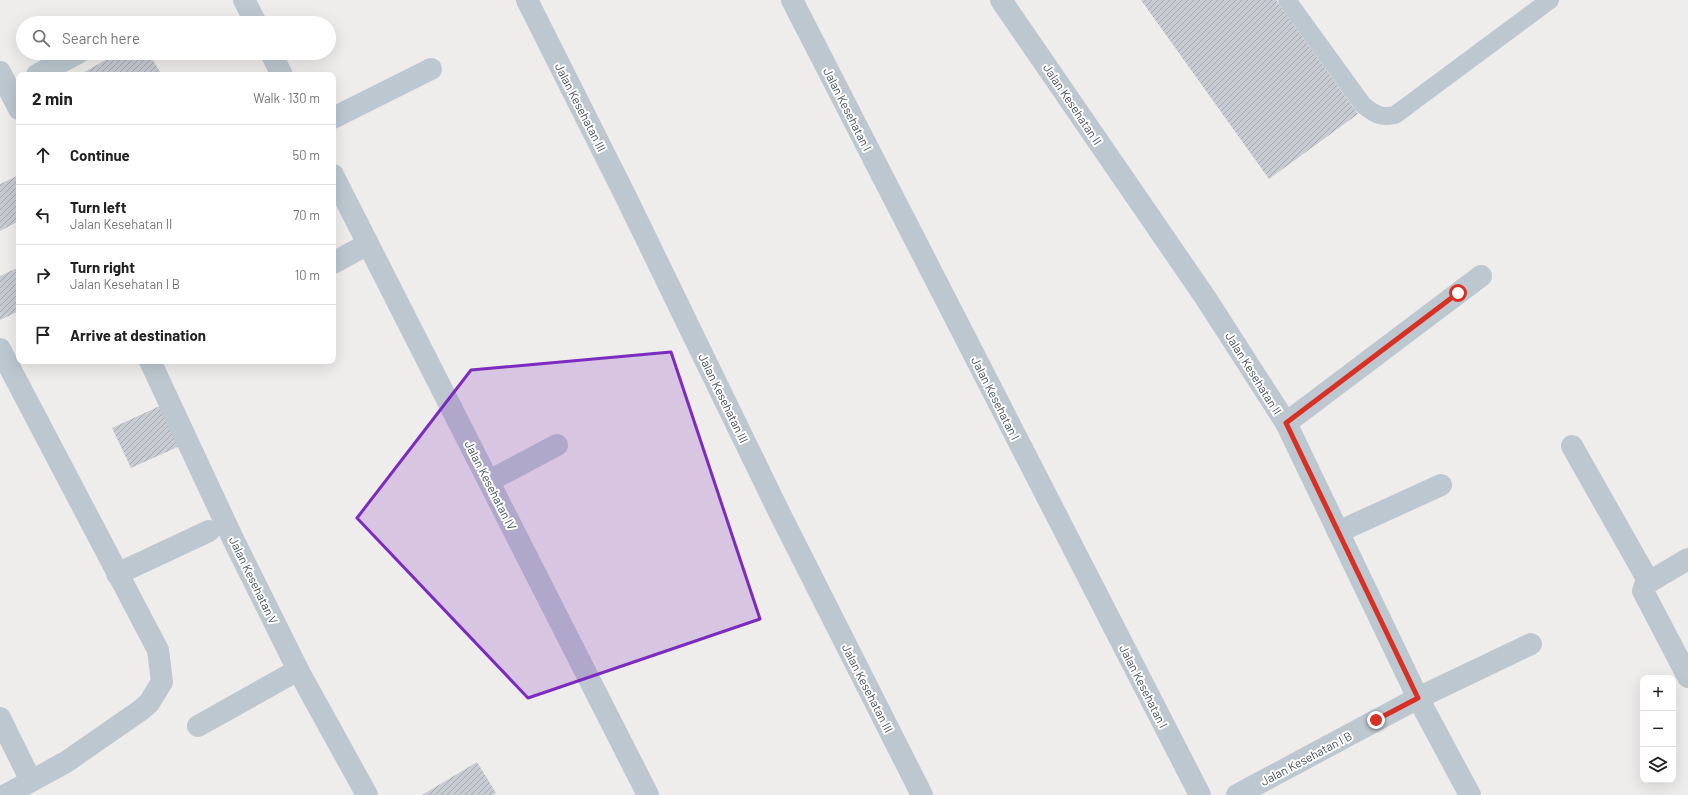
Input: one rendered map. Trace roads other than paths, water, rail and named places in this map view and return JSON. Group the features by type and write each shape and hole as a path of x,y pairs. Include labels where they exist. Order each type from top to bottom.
{"street":[{"path":"244,0 252,16"},
{"name":"Jalan Kesehatan III","path":"527,0 629,202 783,519 922,795"},
{"name":"Jalan Kesehatan I","path":"792,0 1200,795"},
{"name":"Jalan Kesehatan II","path":"1001,0 1205,297 1286,423 1418,698 1470,795"},
{"path":"43,72 65,60"},
{"path":"274,60 280,72"},
{"path":"336,116 431,69"},
{"name":"Jalan Kesehatan IV","path":"336,181 648,795"},
{"path":"336,261 368,244"},
{"path":"1286,423 1481,276"},
{"path":"0,351 158,650 162,682 149,702 141,710 66,762 6,795"},
{"name":"Jalan Kesehatan V","path":"151,364 233,539 298,670 366,795"},
{"path":"489,481 557,445"},
{"path":"1572,446 1649,582"},
{"path":"1338,532 1441,485"},
{"path":"117,574 209,531"},
{"path":"1688,558 1649,582 1645,585 1643,591 1688,677"},
{"name":"Jalan Kesehatan I B","path":"1237,795 1418,698 1531,644"},
{"path":"198,726 298,670"},
{"path":"0,718 31,781"}],"lane":[{"path":"1287,0 1363,105 1375,114 1384,117 1395,115 1550,0"}]}
